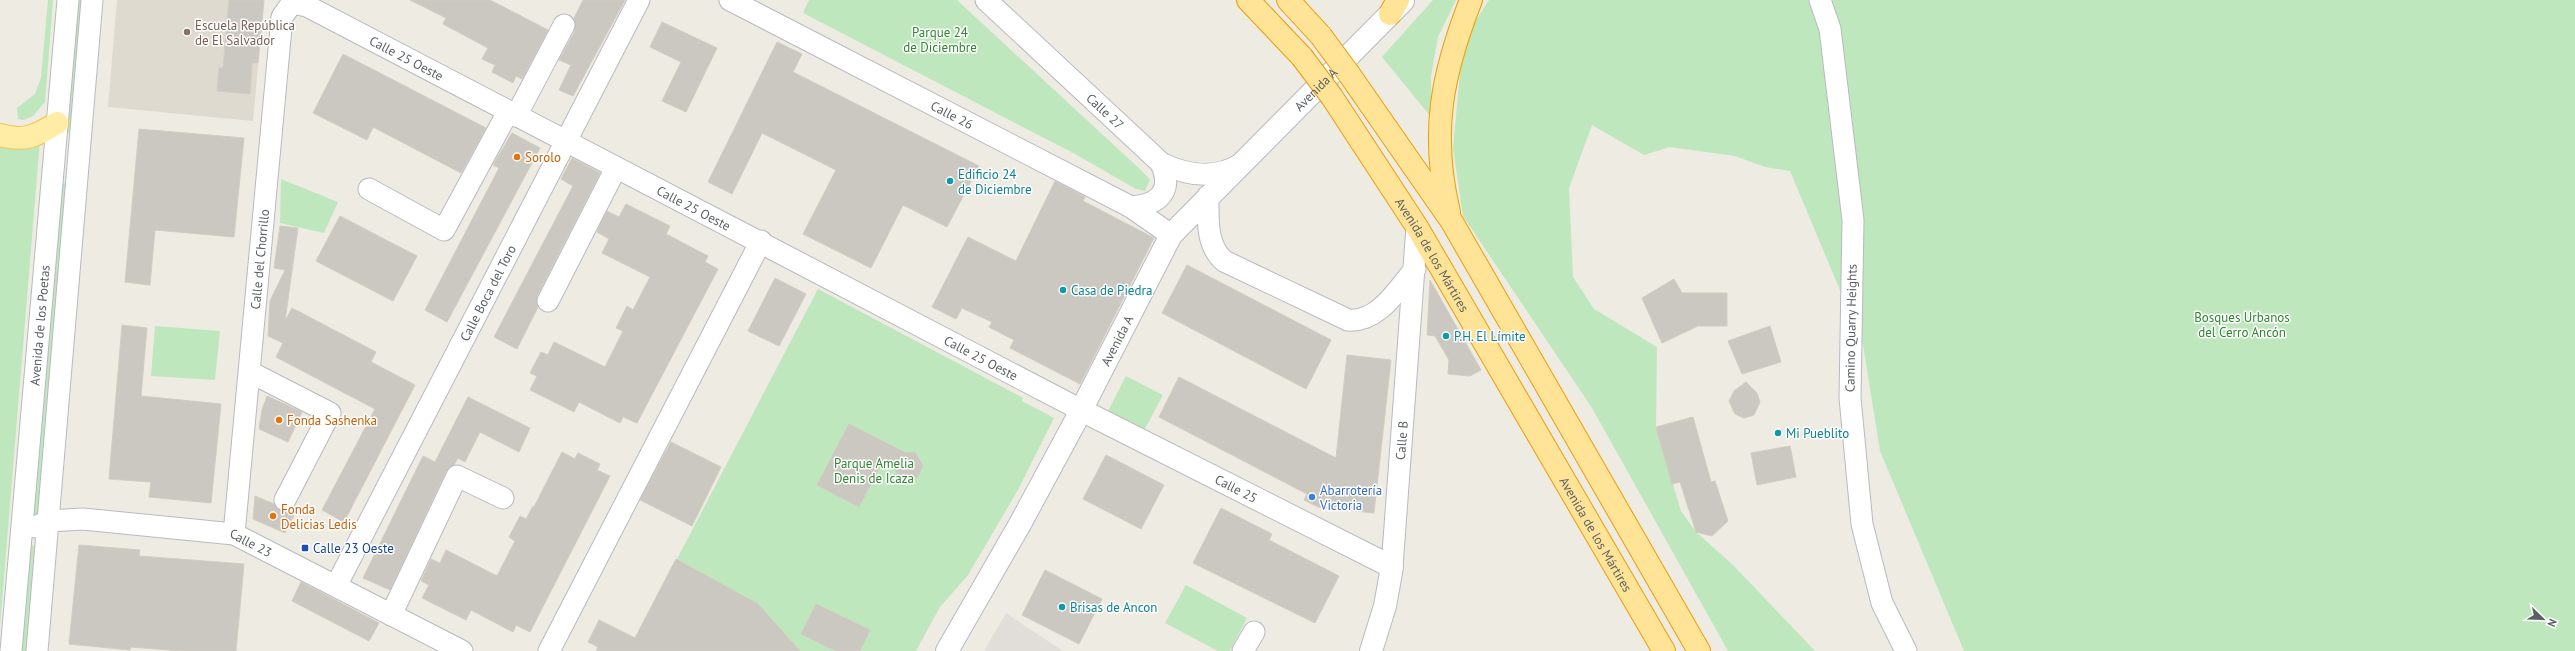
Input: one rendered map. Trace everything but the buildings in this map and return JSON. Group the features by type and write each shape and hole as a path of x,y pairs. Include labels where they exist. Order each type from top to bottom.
{"highway":[{"name":"Avenida de los Mártires","path":"1248,0 1302,57 1332,97 1417,227 1664,651"},
{"path":"1288,0 1320,36 1349,74 1452,222 1699,651"},
{"path":"1452,222 1441,172 1441,101 1452,55 1471,0"}],"main road":[{"path":"0,135 15,139 26,138 36,135 56,122"}],"street":[{"name":"Avenida de los Poetas","path":"11,651 50,190 68,0"},
{"name":"Avenida de los Poetas","path":"37,651 79,138 92,0"},
{"name":"Calle Boca del Toro","path":"336,586 639,0"},
{"name":"Calle 26","path":"730,0 1131,207 1171,235"},
{"name":"Calle 27","path":"986,0 1161,163 1179,171 1197,175 1216,174 1243,162"},
{"name":"Camino Quarry Heights","path":"1820,0 1830,29 1853,220 1850,398 1862,524 1882,603 1906,651"},
{"name":"Calle del Chorrillo","path":"234,534 282,17 292,3 306,6"},
{"name":"Avenida A","path":"946,651 1020,524 1081,410 1171,235 1397,5"},
{"name":"Calle 25 Oeste","path":"306,6 566,143 761,241 1081,410"},
{"path":"369,190 444,230 564,25"},
{"path":"56,122 64,141 73,143 79,138"},
{"path":"1131,207 1154,202 1162,194 1166,184 1166,173 1161,163"},
{"path":"548,300 616,168"},
{"path":"50,190 53,183 63,179 68,180 76,188"},
{"path":"1208,196 1208,227 1216,254 1224,261 1348,320 1358,321 1381,308 1415,269"},
{"name":"Calle B","path":"1371,651 1385,606 1392,567 1417,227"},
{"path":"549,651 761,241"},
{"path":"250,372 330,413 285,500"},
{"name":"Calle 25","path":"1081,410 1392,567"},
{"path":"391,615 457,476 503,498"},
{"name":"Calle 23","path":"21,535 48,521 83,519 234,534 462,651"},
{"path":"1243,651 1254,632"}],"shaded area":[{"name":"Escuela República de El Salvador","path":"117,0 264,0 253,121 108,107"},
{"path":"1006,613 1063,651 984,651"}],"green space":[{"path":"48,0 53,0 45,102 33,116 24,120 18,119 17,108 35,94 41,78"},
{"path":"73,0 87,0 72,132 70,133 65,131"},
{"name":"Parque 24 de Diciembre","path":"809,0 957,0 1143,172 1150,180 1145,191 1136,189 1075,154 803,13"},
{"path":"1433,0 1456,0 1438,37 1431,76 1431,117 1382,57"},
{"name":"Bosques Urbanos del Cerro Ancón","path":"1489,0 2575,0 2575,651 1964,651 1880,451 1863,345 1790,171 1765,167 1735,156 1670,147 1644,155 1592,125 1569,188 1573,277 1594,309 1657,347 1656,427 1681,511 1696,532 1733,565 1815,651 1728,651 1592,408 1463,216 1453,148 1463,40"},
{"path":"40,140 0,626 0,146 9,148"},
{"path":"281,179 338,202 324,233 280,223"},
{"path":"61,183 67,184 41,512 33,515"},
{"name":"Parque Amelia Denis de Icaza","path":"818,289 1023,398 1022,401 1054,418 1018,490 968,575 940,607 916,651 629,651"},
{"path":"155,326 220,331 215,380 151,376"},
{"path":"1126,376 1163,395 1141,436 1105,417"},
{"path":"29,545 36,546 30,651 18,651"},
{"path":"1186,585 1247,618 1230,651 1218,651 1165,623"}],"place":[{"name":"Escuela República de El Salvador","path":"187,32"},
{"name":"Sorolo","path":"517,157"},
{"name":"Edificio 24 de Diciembre","path":"950,181"},
{"name":"Casa de Piedra","path":"1063,290"},
{"name":"P.H. El Límite","path":"1446,336"},
{"name":"Fonda Sashenka","path":"279,420"},
{"name":"Mi Pueblito","path":"1778,433"},
{"name":"Abarrotería Victoria","path":"1312,497"},
{"name":"Fonda Delicias Ledis","path":"273,516"},
{"name":"Calle 23 Oeste","path":"305,548"},
{"name":"Brisas de Ancon","path":"1062,607"}]}
